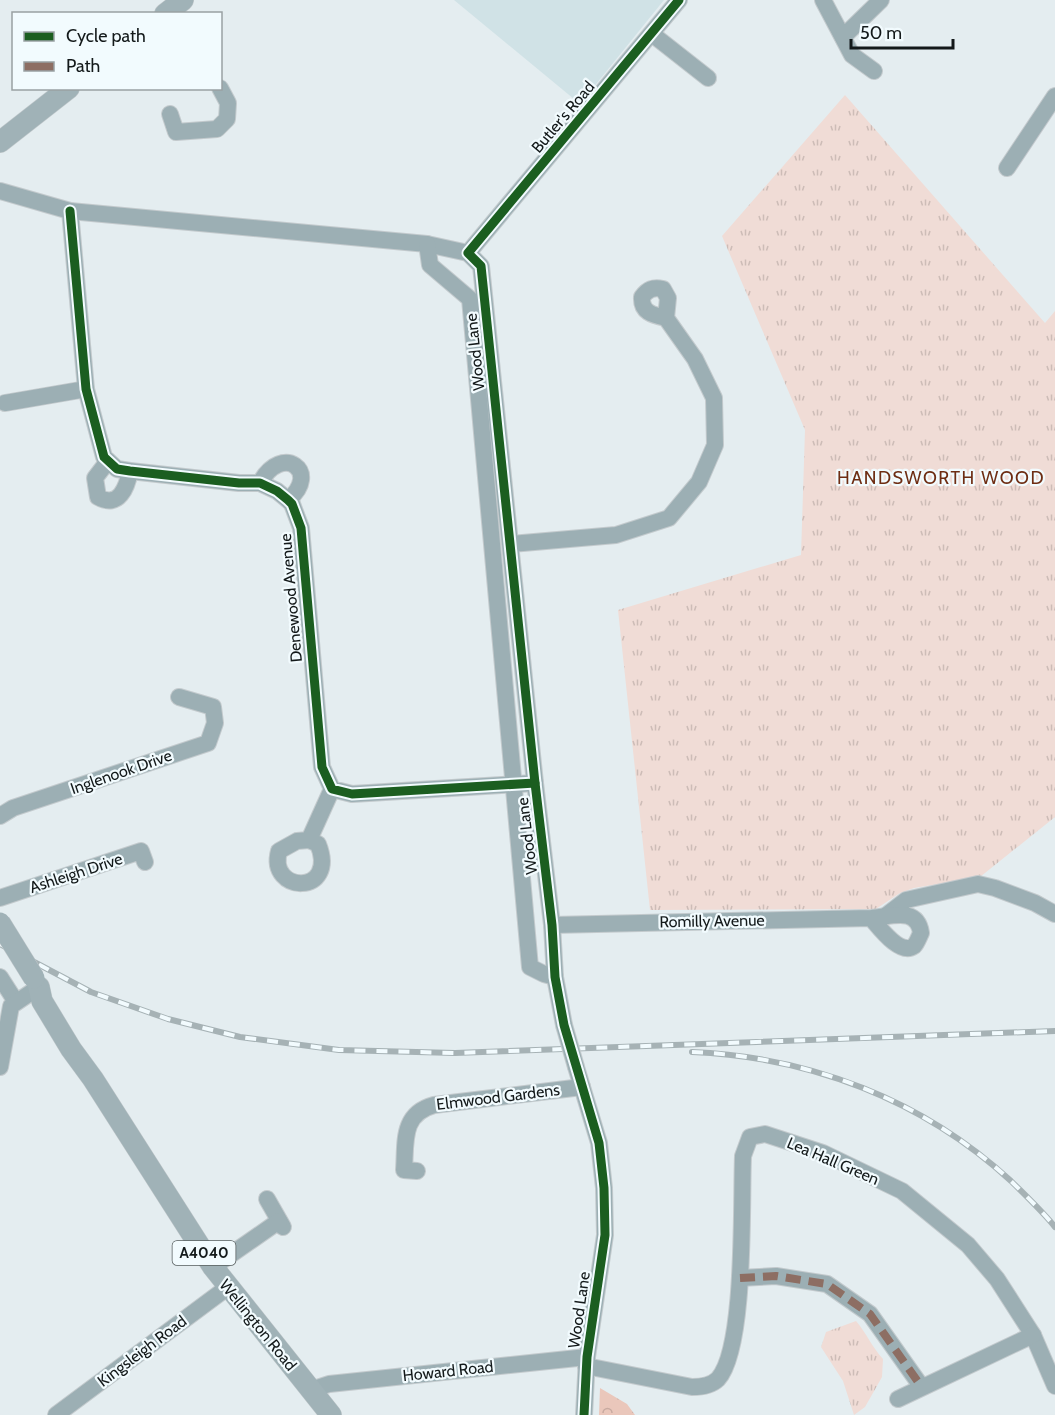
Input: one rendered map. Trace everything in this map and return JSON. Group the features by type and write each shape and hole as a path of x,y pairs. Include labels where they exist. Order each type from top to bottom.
{"main road":[{"path":"168,12 183,0"},
{"path":"0,142 66,90"},
{"name":"Wellington Road","path":"0,923 36,983 51,999 79,1046 93,1079 213,1267 331,1415"}],"street":[{"name":"Butler's Road","path":"468,253 679,0"},
{"path":"823,0 852,55 874,71"},
{"path":"843,37 880,0"},
{"path":"652,34 708,78"},
{"path":"170,114 176,132 217,129 227,119 228,104 221,90"},
{"path":"1006,168 1055,96"},
{"path":"0,191 70,211 427,244 468,253"},
{"path":"70,211 86,389 104,457 117,469 239,483 260,483 277,491 288,500 298,492 302,484 300,471 294,465 283,462 274,465 266,472 260,483"},
{"path":"427,244 430,265 470,299 530,967 555,977"},
{"name":"Wood Lane","path":"468,253 481,266 552,925 555,977 564,1025 599,1143 604,1188 605,1235 587,1361 584,1415"},
{"path":"511,544 616,535 669,518 699,482 715,445 714,398 695,359 666,318"},
{"path":"2,404 86,389"},
{"path":"108,461 95,478 98,497 103,500 114,499 127,488 130,471"},
{"name":"Denewood Avenue","path":"288,500 292,504 301,528 322,767 332,789"},
{"name":"Inglenook Drive","path":"0,816 13,808 208,743 215,723 217,706 179,697"},
{"path":"309,840 332,789 352,794 535,783"},
{"name":"Ashleigh Drive","path":"0,898 141,851 145,861"},
{"name":"Romilly Avenue","path":"552,925 877,918 906,900 978,884 1035,903 1055,914"},
{"path":"0,977 16,1002"},
{"path":"0,1067 11,1006 36,983"},
{"name":"Elmwood Gardens","path":"417,1171 404,1170 407,1128 414,1116 423,1108 582,1087"},
{"name":"Lea Hall Green","path":"587,1361 692,1387 704,1387 717,1380 732,1349 735,1334 740,1278 743,1156 750,1137 765,1134 823,1153 902,1191 968,1245 998,1279 1033,1335 1055,1386"},
{"path":"213,1267 281,1224 267,1199"},
{"path":"740,1278 776,1276 827,1284 870,1314 921,1386"},
{"name":"Kingsleigh Road","path":"56,1415 228,1287"},
{"path":"898,1399 921,1386 1033,1335"},
{"name":"Howard Road","path":"311,1390 329,1384 587,1361"}],"shaded area":[{"path":"454,0 664,0 580,104"}],"green space":[{"path":"845,95 1045,323 1055,311 1055,817 980,877 914,888 900,893 876,909 650,910 618,610 801,555 805,430 722,236"},
{"path":"856,1321 883,1359 882,1377 865,1407 854,1415 843,1381 821,1347 826,1332"},
{"path":"600,1388 627,1404 635,1415 599,1415"}],"railway":[{"path":"0,944 91,992 168,1019 240,1037 339,1050 455,1053 1055,1031"},
{"path":"692,1052 780,1063 863,1088 903,1106 941,1127 977,1152 1011,1181 1055,1227"}],"marked path":[{"path":"740,1278 776,1276 827,1284 870,1314 921,1386"}],"cycle path":[{"path":"584,1415 587,1357 605,1235 604,1188 599,1143 564,1025 555,977 552,925 481,266 468,253 679,0"},
{"path":"70,211 86,389 104,457 117,469 239,483 260,483 277,491 292,504 301,528 322,767 332,789 352,794 535,783"}],"district":[{"name":"HANDSWORTH WOOD","path":"941,478"}]}
